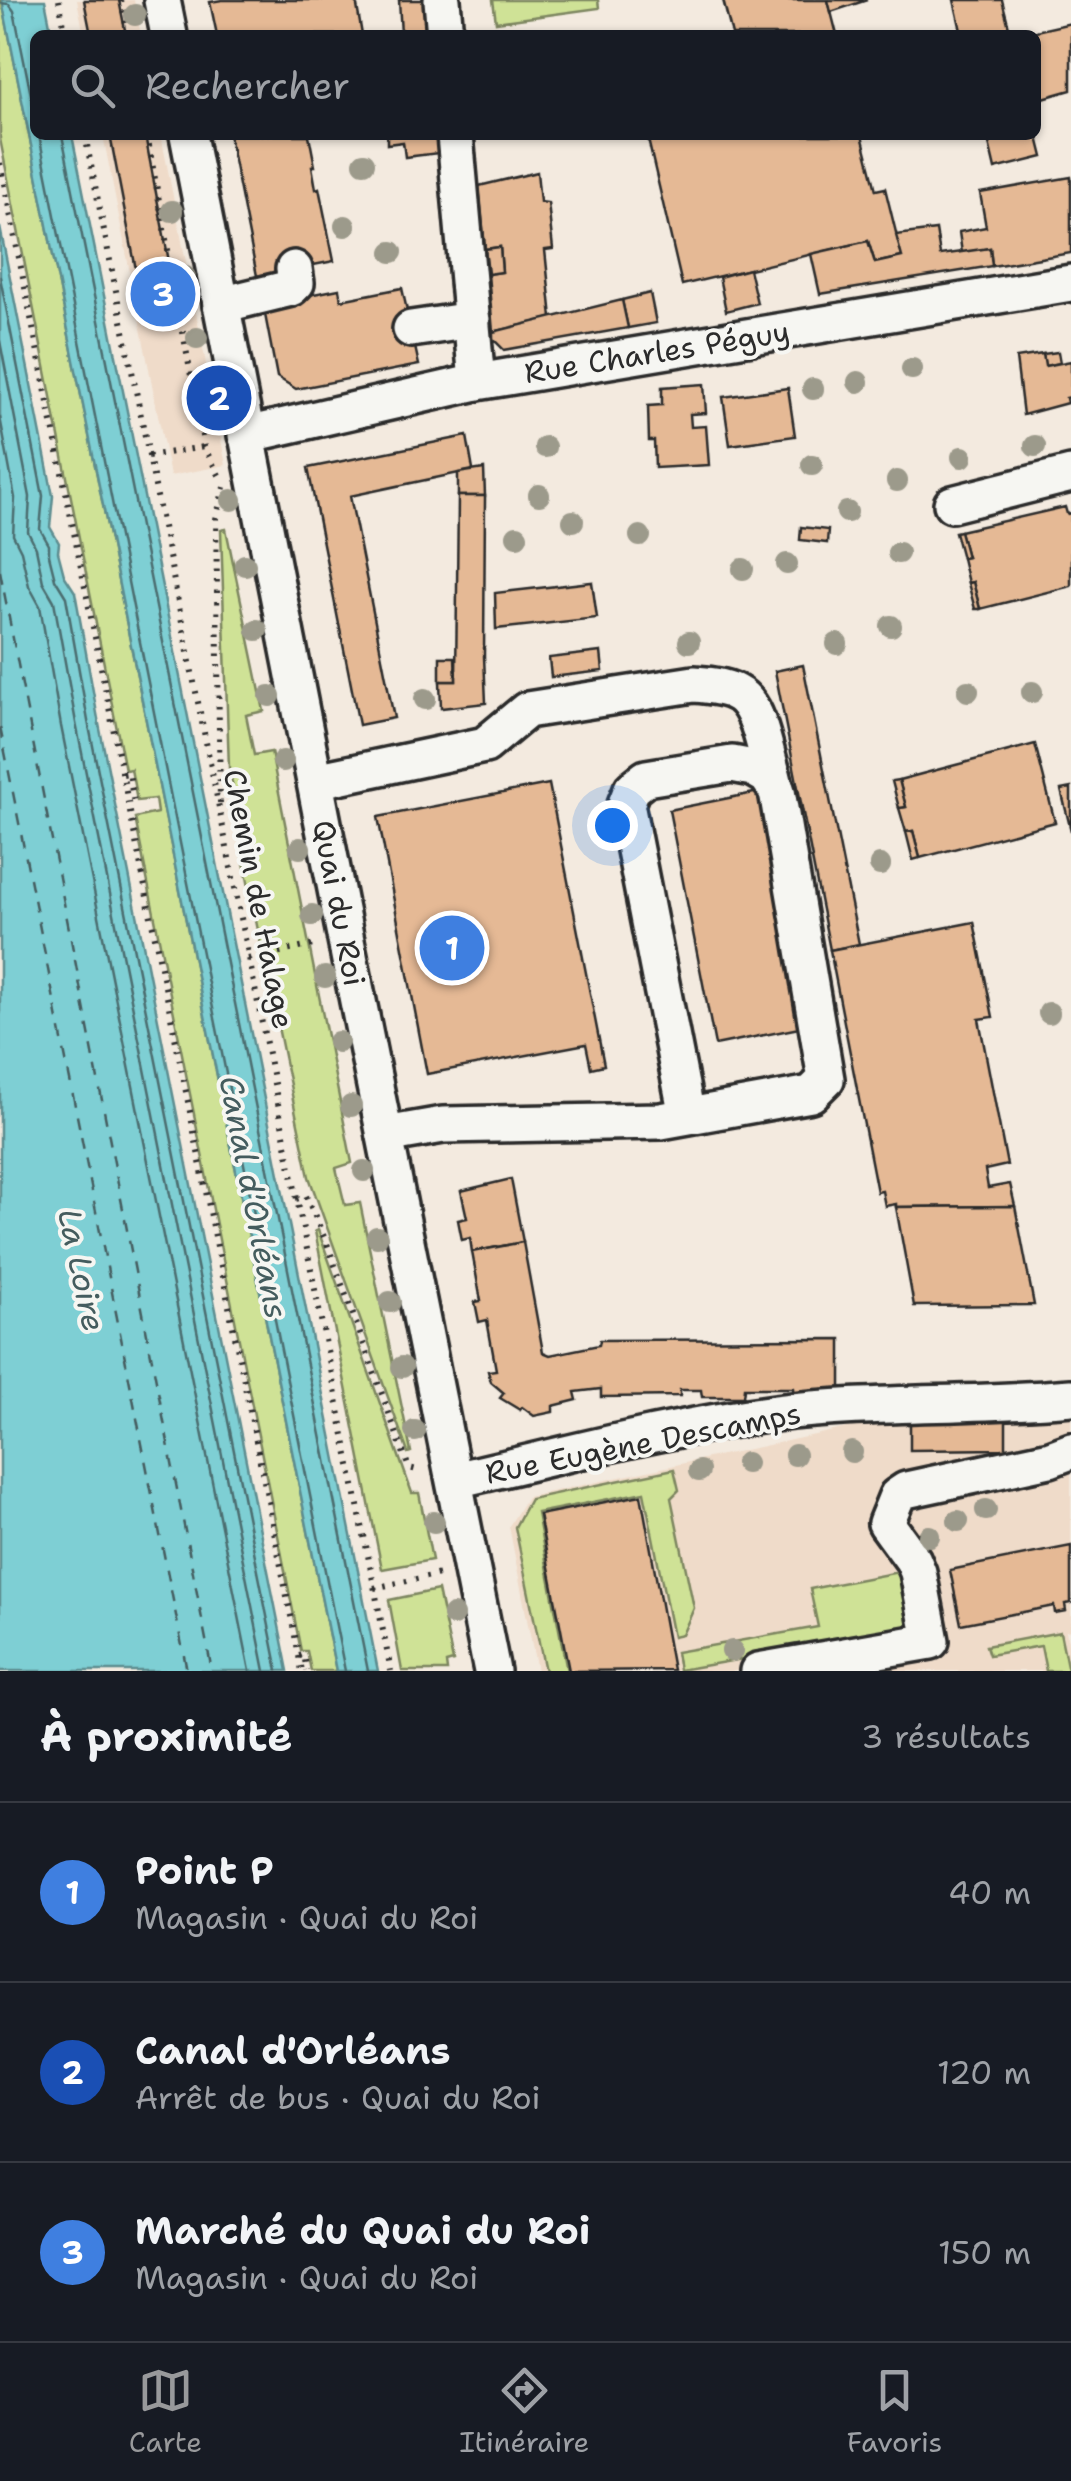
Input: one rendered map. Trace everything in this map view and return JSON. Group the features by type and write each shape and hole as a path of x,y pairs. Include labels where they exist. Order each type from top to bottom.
{"street":[{"path":"162,0 168,30"},
{"path":"442,0 445,30"},
{"name":"Quai du Roi","path":"189,140 492,1671"},
{"path":"455,140 477,382"},
{"path":"221,305 292,288 296,283 294,269"},
{"name":"Rue Charles Péguy","path":"246,435 477,382 1071,283"},
{"path":"412,328 472,320"},
{"path":"952,504 1071,474"},
{"path":"315,781 485,745 527,710 694,684 720,686 744,697 756,712 777,790 826,1079 811,1094 661,1122 443,1124 385,1135"},
{"path":"687,1116 626,804 632,789 646,778 732,764 767,776 777,790"},
{"name":"Rue Eugène Descamps","path":"455,1480 773,1413 851,1405 1071,1397"},
{"path":"758,1671 931,1641 918,1572 886,1523 897,1496 906,1490 1071,1451"}],"path":[{"path":"59,0 65,30"},
{"path":"122,0 127,30"},
{"name":"Chemin de Halage","path":"85,140 391,1671"},
{"path":"147,140 204,447 224,486 216,519 220,822"},
{"path":"0,163 304,1671"},
{"path":"148,456 204,447"},
{"path":"123,774 129,773 134,804"},
{"path":"248,959 314,945"},
{"path":"296,1198 306,1196 314,1212 409,1468 417,1470"},
{"path":"374,1588 440,1574"}],"shaded area":[{"path":"77,0 134,0 140,30 83,30"},
{"path":"104,140 162,140 226,465 170,476"},
{"path":"1071,1411 1071,1630 1066,1631 1071,1671 537,1671 509,1526 527,1497 898,1417"}],"green space":[{"path":"0,0 336,1671 311,1671 307,1651 301,1651 135,818 157,813 155,799 137,801 131,769 125,770 0,139"},
{"path":"493,0 598,0 599,8 496,22"},
{"path":"226,529 264,711 246,715 254,755 271,752 352,1163 336,1168 345,1205 360,1203 411,1452 408,1453 309,1177 241,848 245,844 229,768 221,530"},
{"path":"318,1230 412,1493 419,1493 432,1560 382,1569 315,1231"},
{"path":"674,1469 679,1490 671,1498 694,1608 682,1635 673,1637 644,1492 537,1513 567,1671 545,1671 515,1527 530,1499"},
{"path":"909,1570 913,1630 679,1670 676,1652 818,1627 810,1589"},
{"path":"438,1590 453,1661 446,1663 447,1671 402,1671 389,1600"},
{"path":"1060,1632 1068,1671 1046,1671 1041,1646 989,1655 986,1646"}],"water":[{"path":"2,0 45,0 51,30 30,30 30,140 73,140 378,1671 336,1671"},
{"name":"La Loire","path":"0,227 53,496 50,527 59,543 64,575 75,592 288,1671 0,1671"}],"building":[{"path":"84,0 119,0 125,30 90,30"},
{"path":"356,0 361,30 216,30 210,2"},
{"path":"399,0 425,0 428,30 401,30"},
{"path":"723,0 828,0 836,30 731,30"},
{"path":"828,0 867,0 831,12"},
{"path":"954,0 1002,0 1010,30 961,30"},
{"path":"1071,23 1071,90 1041,99 1041,30"},
{"path":"111,140 146,140 178,309 145,316"},
{"path":"230,140 310,140 316,189 319,188 334,261 257,276"},
{"path":"387,140 438,140 439,153 405,157 403,142 387,144"},
{"path":"648,140 863,140 876,190 885,188 902,257 875,263 868,241 682,285"},
{"path":"988,140 1039,140 1043,157 995,169"},
{"path":"537,172 540,202 548,203 553,249 545,250 552,318 493,332 488,274 502,272 500,247 485,249 479,186"},
{"path":"1071,177 1071,253 992,266 990,248 962,253 959,232 986,227 980,193"},
{"path":"936,230 940,255 990,248 992,266 820,294 811,254 868,241 875,263 902,257 896,235"},
{"path":"500,247 502,272 488,274 485,249"},
{"path":"749,269 757,303 726,311 719,277"},
{"path":"402,288 419,365 296,389 277,377 263,304 339,289 341,300"},
{"path":"650,293 656,323 628,328 622,300"},
{"path":"622,300 628,328 504,350 493,339 493,332"},
{"path":"1058,352 1060,363 1045,366 1043,354"},
{"path":"1043,354 1045,366 1071,361 1071,397 1066,398 1067,403 1023,415 1016,358"},
{"path":"704,384 706,413 690,414 691,427 706,426 709,465 655,468 648,406 662,405 662,387"},
{"path":"788,388 795,436 730,445 723,397"},
{"path":"467,436 473,470 350,496 394,718 359,725 308,468"},
{"path":"484,469 485,496 458,496 458,473"},
{"path":"458,496 485,496 486,703 441,708 440,681 456,681"},
{"path":"1065,507 1067,514 1071,513 1071,586 980,609 973,582 968,583 960,531"},
{"path":"801,527 828,530 827,543 800,540"},
{"path":"960,531 967,557 962,558 955,532"},
{"path":"592,582 597,618 496,629 495,593"},
{"path":"973,582 980,609 975,609 968,583"},
{"path":"601,652 603,671 551,677 549,658"},
{"path":"440,657 455,657 456,681 440,681"},
{"path":"803,665 859,944 830,950 775,671"},
{"path":"1035,744 1055,822 920,858 913,831 906,832 899,808 906,807 899,780"},
{"path":"899,780 906,807 899,808 892,781"},
{"path":"549,784 604,1065 591,1068 586,1044 427,1074 378,817"},
{"path":"1071,788 1071,831 1061,790"},
{"path":"759,792 804,1027 715,1045 669,810"},
{"path":"913,831 920,858 913,860 906,832"},
{"path":"974,922 993,1017 979,1019 1007,1165 985,1170 988,1188 1010,1184 1015,1206 885,1206 882,1191 877,1192 830,950"},
{"path":"511,1179 523,1242 472,1252 470,1238 462,1240 458,1220 467,1218 461,1191"},
{"path":"1015,1206 1034,1305 914,1306 896,1207"},
{"path":"523,1242 543,1352 550,1355 599,1345 600,1340 841,1339 841,1389 814,1390 794,1397 793,1388 744,1388 743,1397 702,1397 701,1390 680,1390 680,1396 601,1397 601,1389 575,1392 577,1400 553,1406 553,1412 534,1416 522,1407 520,1410 500,1398 504,1393 491,1382 488,1371 496,1370 487,1320 479,1322 475,1302 481,1301 472,1252"},
{"path":"910,1417 1006,1417 1006,1449 910,1450"},
{"path":"641,1495 673,1670 569,1671 539,1515"},
{"path":"1071,1546 1071,1603 1065,1604 1066,1611 1055,1613 1054,1606 961,1624 950,1570"}],"ferry route":[{"path":"0,571 212,1671"},
{"path":"0,727 187,1671"}],"place":[{"name":"Marché du Quai du Roi","path":"163,294"},
{"name":"Canal d'Orléans","path":"219,398"},
{"name":"Point P","path":"452,948"}]}
